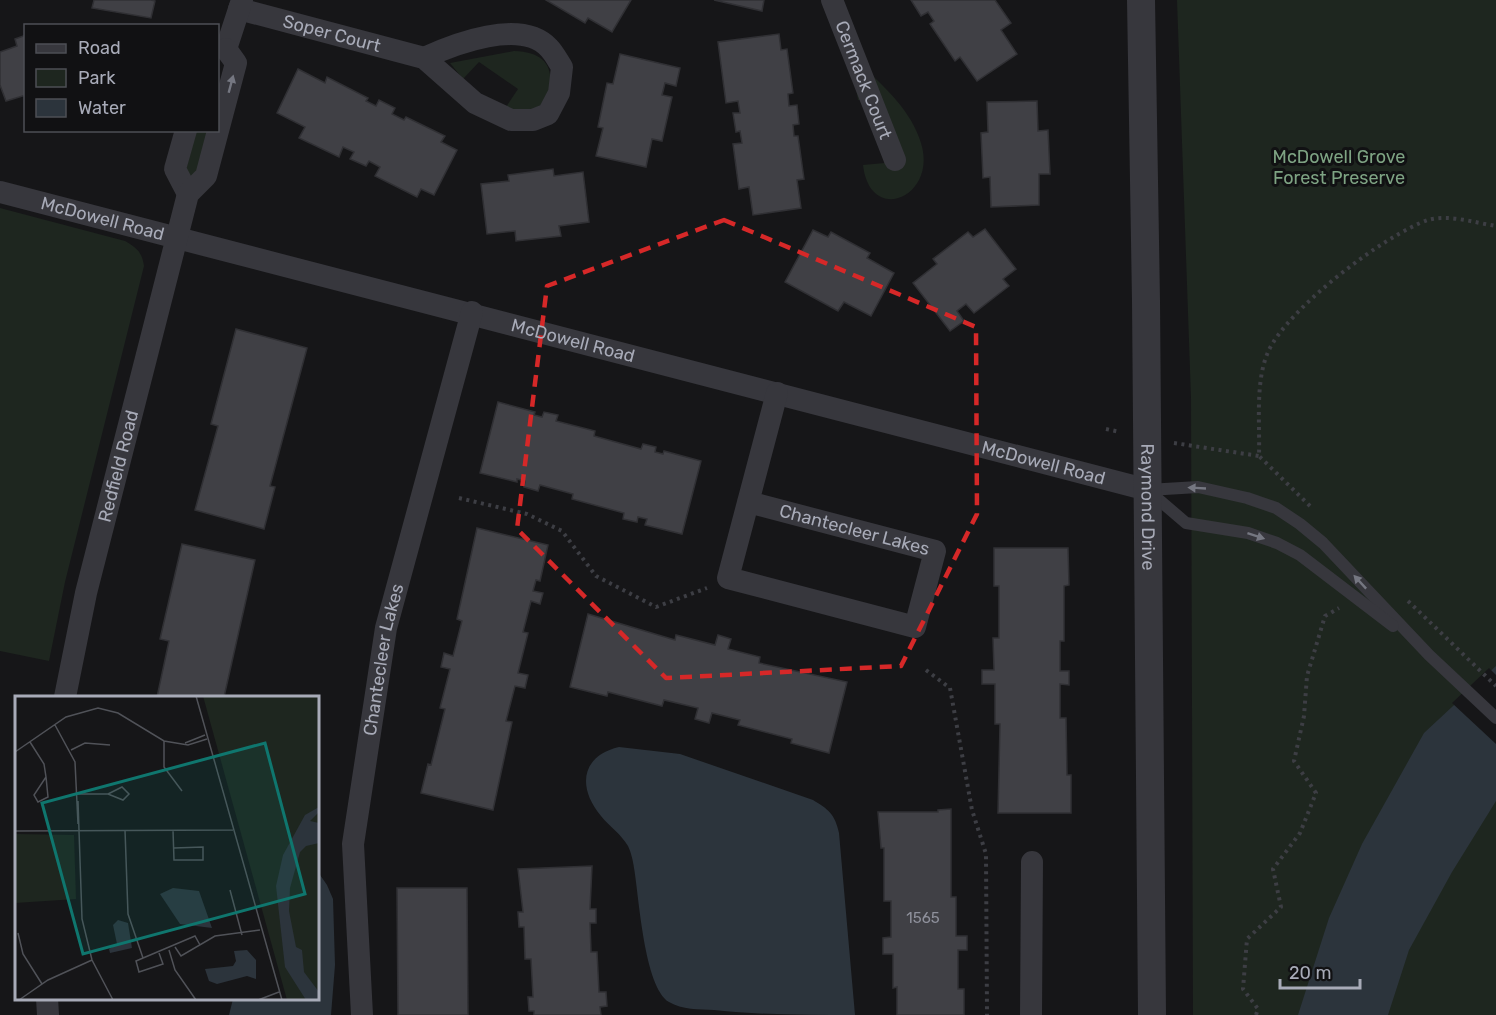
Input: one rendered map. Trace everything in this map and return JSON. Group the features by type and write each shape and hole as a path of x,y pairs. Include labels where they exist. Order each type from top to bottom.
{"street":[{"name":"Cermack Court","path":"832,0 895,160"},
{"name":"Raymond Drive","path":"1141,0 1152,1015"},
{"path":"219,127 236,63 222,50 240,4"},
{"name":"Soper Court","path":"240,4 424,58 475,103 511,120 533,120 548,114 559,93 562,67 548,46 523,35 486,35 424,58"},
{"path":"185,132 175,170 188,194 206,176 218,132"},
{"name":"McDowell Road","path":"0,192 472,312 1148,490"},
{"name":"Redfield Road","path":"65,696 86,593 188,194"},
{"name":"Chantecleer Lakes","path":"362,1015 353,844 386,628 472,312"},
{"path":"728,578 777,393"},
{"name":"Chantecleer Lakes","path":"728,578 915,627 935,551 748,502"},
{"path":"1031,1015 1032,862"},
{"path":"47,1000 48,1015"}],"lane":[{"path":"1148,490 1198,487 1247,498 1276,508 1323,543 1430,655 1496,718"},
{"path":"1148,490 1186,523 1248,533 1277,543 1325,572 1430,655"}],"path":[{"path":"1182,444 1259,456 1262,376 1269,351 1292,319 1337,278 1379,246 1430,220 1460,219 1496,226"},
{"path":"459,498 526,514 562,531 596,576 656,607 687,597 728,578"},
{"path":"1256,1015 1258,1010 1243,989 1247,939 1281,907 1273,869 1300,833 1316,793 1294,761 1305,716 1307,676 1325,616 1357,597"},
{"path":"1446,639 1496,686"},
{"path":"926,670 950,688 972,810 986,854 987,1015"}],"highlighted area":[{"path":"724,220 976,327 977,514 901,666 666,678 517,529 547,286"}],"green space":[{"name":"McDowell Grove Forest Preserve","path":"1177,0 1496,0 1496,1015 1193,1015 1191,398"},
{"path":"514,51 526,52 542,59 550,73 550,91 547,102 525,114 506,107 518,89 479,62 463,79 450,63"},
{"path":"862,66 888,91 904,111 921,143 924,162 920,178 912,190 901,197 889,199 877,195 868,184 863,165 885,163 874,99 858,100 854,76"},
{"path":"196,132 210,132 197,178 192,179 186,170"},
{"path":"0,208 125,241 138,251 144,266 65,582 49,661 0,651"}],"water":[{"path":"1496,666 1496,801 1452,872 1409,950 1388,1015 1298,1015 1329,918 1362,844 1424,733"},
{"path":"619,747 680,754 813,800 830,813 839,833 855,1015 767,1014 691,1009 674,1005 661,993 648,960 630,851 622,838 593,805 586,784 590,765 606,751"},
{"path":"320,875 333,899 335,965 331,1015 229,1015 233,1000 320,1000"}],"pier":[{"path":"1489,668 1496,675 1496,744 1452,703"}],"building":[{"path":"94,0 155,1 151,18 92,8"},
{"path":"546,0 631,0 612,32 588,18 585,23"},
{"path":"714,0 764,0 762,11"},
{"path":"911,0 995,0 1011,23 1001,30 1017,54 977,81 960,57 955,61 930,24 934,21 928,12 921,16"},
{"path":"779,34 781,50 787,49 793,93 788,94 789,106 797,105 799,124 793,125 794,136 798,136 804,179 797,180 801,208 753,215 749,187 739,189 733,144 742,143 740,131 736,132 733,113 740,113 738,101 726,103 718,42"},
{"path":"24,36 24,96 6,101 0,85 0,52 17,46 15,39"},
{"path":"620,54 680,68 676,86 665,83 662,95 672,97 662,141 652,139 646,167 596,156 603,128 598,127 607,83 613,84"},
{"path":"298,69 325,83 327,77 368,98 366,101 376,106 379,100 395,108 392,114 404,120 406,117 445,136 441,142 457,150 434,195 421,189 417,197 375,176 380,167 369,161 366,166 350,159 354,152 343,147 339,157 299,138 305,127 277,113"},
{"path":"1037,101 1038,131 1048,130 1050,174 1039,174 1039,205 991,207 990,177 983,178 981,133 988,132 987,102"},
{"path":"553,169 554,176 583,172 589,222 559,226 561,236 516,241 515,231 487,234 481,184 509,181 508,175"},
{"path":"985,229 1016,269 1003,279 1009,286 974,313 966,304 957,311 964,321 950,331 913,283 937,264 933,259 968,232 973,237"},
{"path":"813,230 828,237 831,232 870,253 867,258 894,273 871,316 844,302 838,311 785,282"},
{"path":"236,329 307,348 270,486 275,487 264,529 195,510 218,426 211,424"},
{"path":"498,402 535,412 534,415 542,417 544,412 558,415 556,421 595,431 594,436 641,449 643,444 656,447 655,452 663,454 664,451 701,461 682,534 645,525 647,519 638,517 637,522 623,519 624,513 572,499 573,494 540,485 538,491 524,487 525,481 517,479 517,482 480,473"},
{"path":"477,528 548,545 540,581 536,580 533,591 543,593 540,604 531,601 523,632 528,633 518,673 528,675 525,688 515,686 506,721 512,722 493,810 421,793 428,764 431,765 445,709 440,708 450,669 441,667 444,653 453,656 462,621 457,619"},
{"path":"182,544 255,560 224,696 157,696 169,641 160,639"},
{"path":"994,548 1068,548 1069,585 1064,586 1064,641 1060,641 1060,671 1069,671 1069,685 1060,684 1060,718 1066,718 1067,775 1071,775 1071,813 998,813 1000,724 995,724 995,684 982,684 982,670 994,670 993,638 999,638 999,586 994,586"},
{"path":"588,614 675,640 676,635 715,645 718,635 731,639 728,649 760,657 759,663 847,682 829,753 791,743 792,739 738,725 740,720 712,713 709,723 695,719 698,708 664,700 662,706 608,692 607,696 570,687"},
{"path":"951,809 951,897 956,897 956,936 967,936 967,950 958,950 958,989 964,989 964,1015 897,1015 897,987 893,988 893,954 883,954 883,938 891,937 891,901 884,901 884,848 881,848 878,812 938,812 938,810"},
{"path":"592,866 590,909 596,909 596,923 590,923 591,952 597,952 599,992 606,992 607,1006 600,1007 601,1015 534,1015 534,1011 529,1011 528,997 533,997 531,959 525,959 524,927 519,927 518,912 523,912 518,869"},
{"path":"397,888 467,888 468,1015 398,1015"}]}
